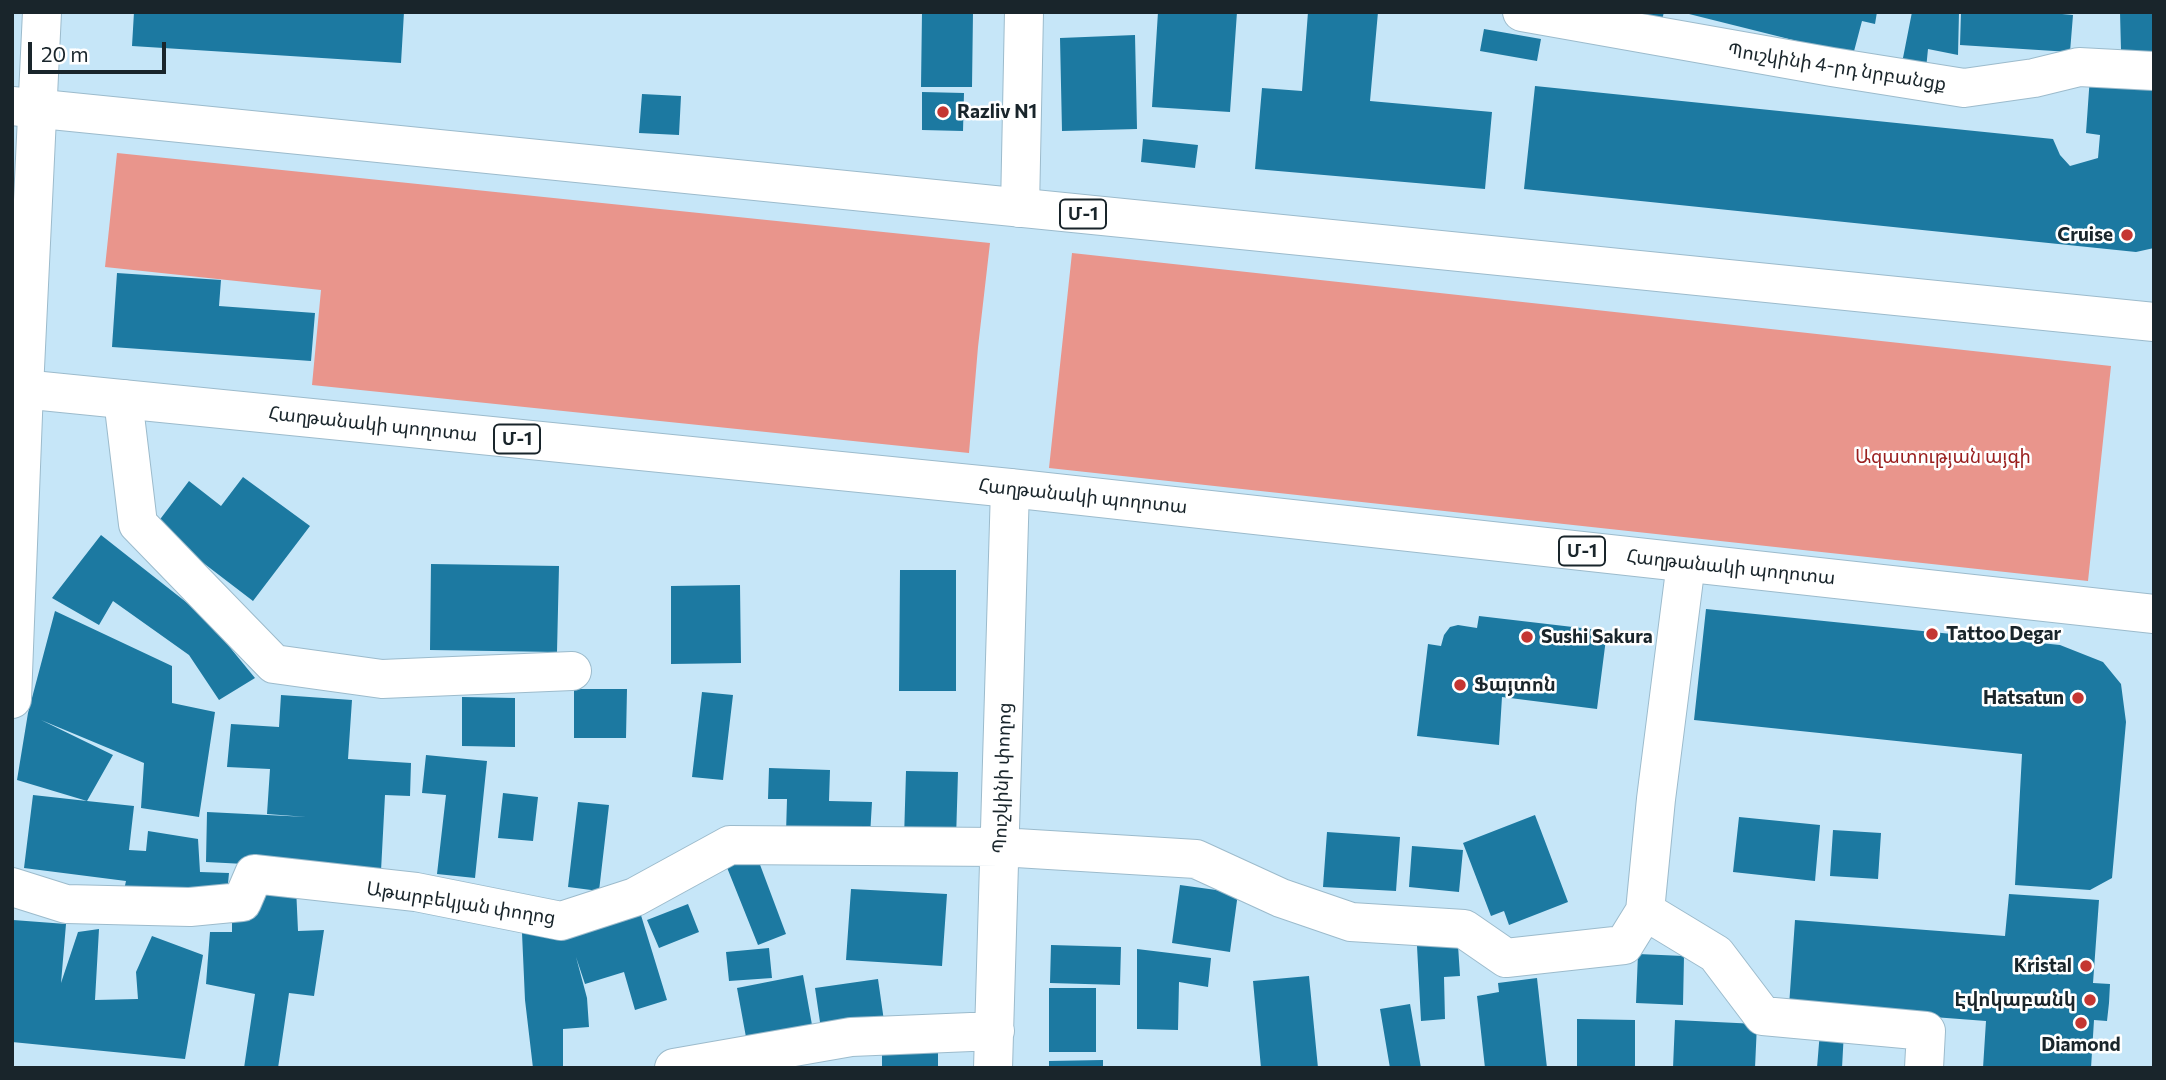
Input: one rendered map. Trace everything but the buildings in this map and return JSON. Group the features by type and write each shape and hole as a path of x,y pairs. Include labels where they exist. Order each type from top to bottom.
{"main road":[{"path":"12,699 25,107 41,12"},
{"path":"1020,208 1024,12"},
{"name":"Պուշկինի 4-րդ նրբանցք","path":"1522,12 1964,88 2035,78 2079,67 2154,71"},
{"name":"Մ-1","path":"25,107 2154,322"},
{"name":"Հաղթանակի պողոտա","path":"18,388 1010,488 2154,614"},
{"path":"123,399 138,524 274,664 382,679 572,671"},
{"name":"Պուշկինի փողոց","path":"994,1049 1010,488"},
{"path":"1000,847 1196,859 1281,898 1350,922 1464,929 1506,958 1624,946 1645,911 1656,799 1686,563"},
{"name":"Աթարբեկյան փողոց","path":"12,887 66,904 190,907 242,902 254,874 416,892 561,921 635,897 730,845 1000,847"},
{"path":"1645,911 1716,954 1763,1016 1926,1031 1924,1068"},
{"path":"674,1068 851,1037 994,1049"}],"green space":[{"path":"117,153 990,243 969,453 312,385 321,290 105,267"},
{"name":"Ազատության այգի","path":"1072,253 2111,366 2088,581 1049,468"}],"place":[{"name":"Razliv N1","path":"943,112"},
{"name":"Cruise","path":"2127,235"},
{"name":"Tattoo Degar","path":"1932,634"},
{"name":"Sushi Sakura","path":"1527,637"},
{"name":"Ֆայտոն","path":"1460,685"},
{"name":"Hatsatun","path":"2078,698"},
{"name":"Kristal","path":"2086,966"},
{"name":"Էվոկաբանկ","path":"2090,1000"},
{"name":"Diamond","path":"2081,1023"}]}
